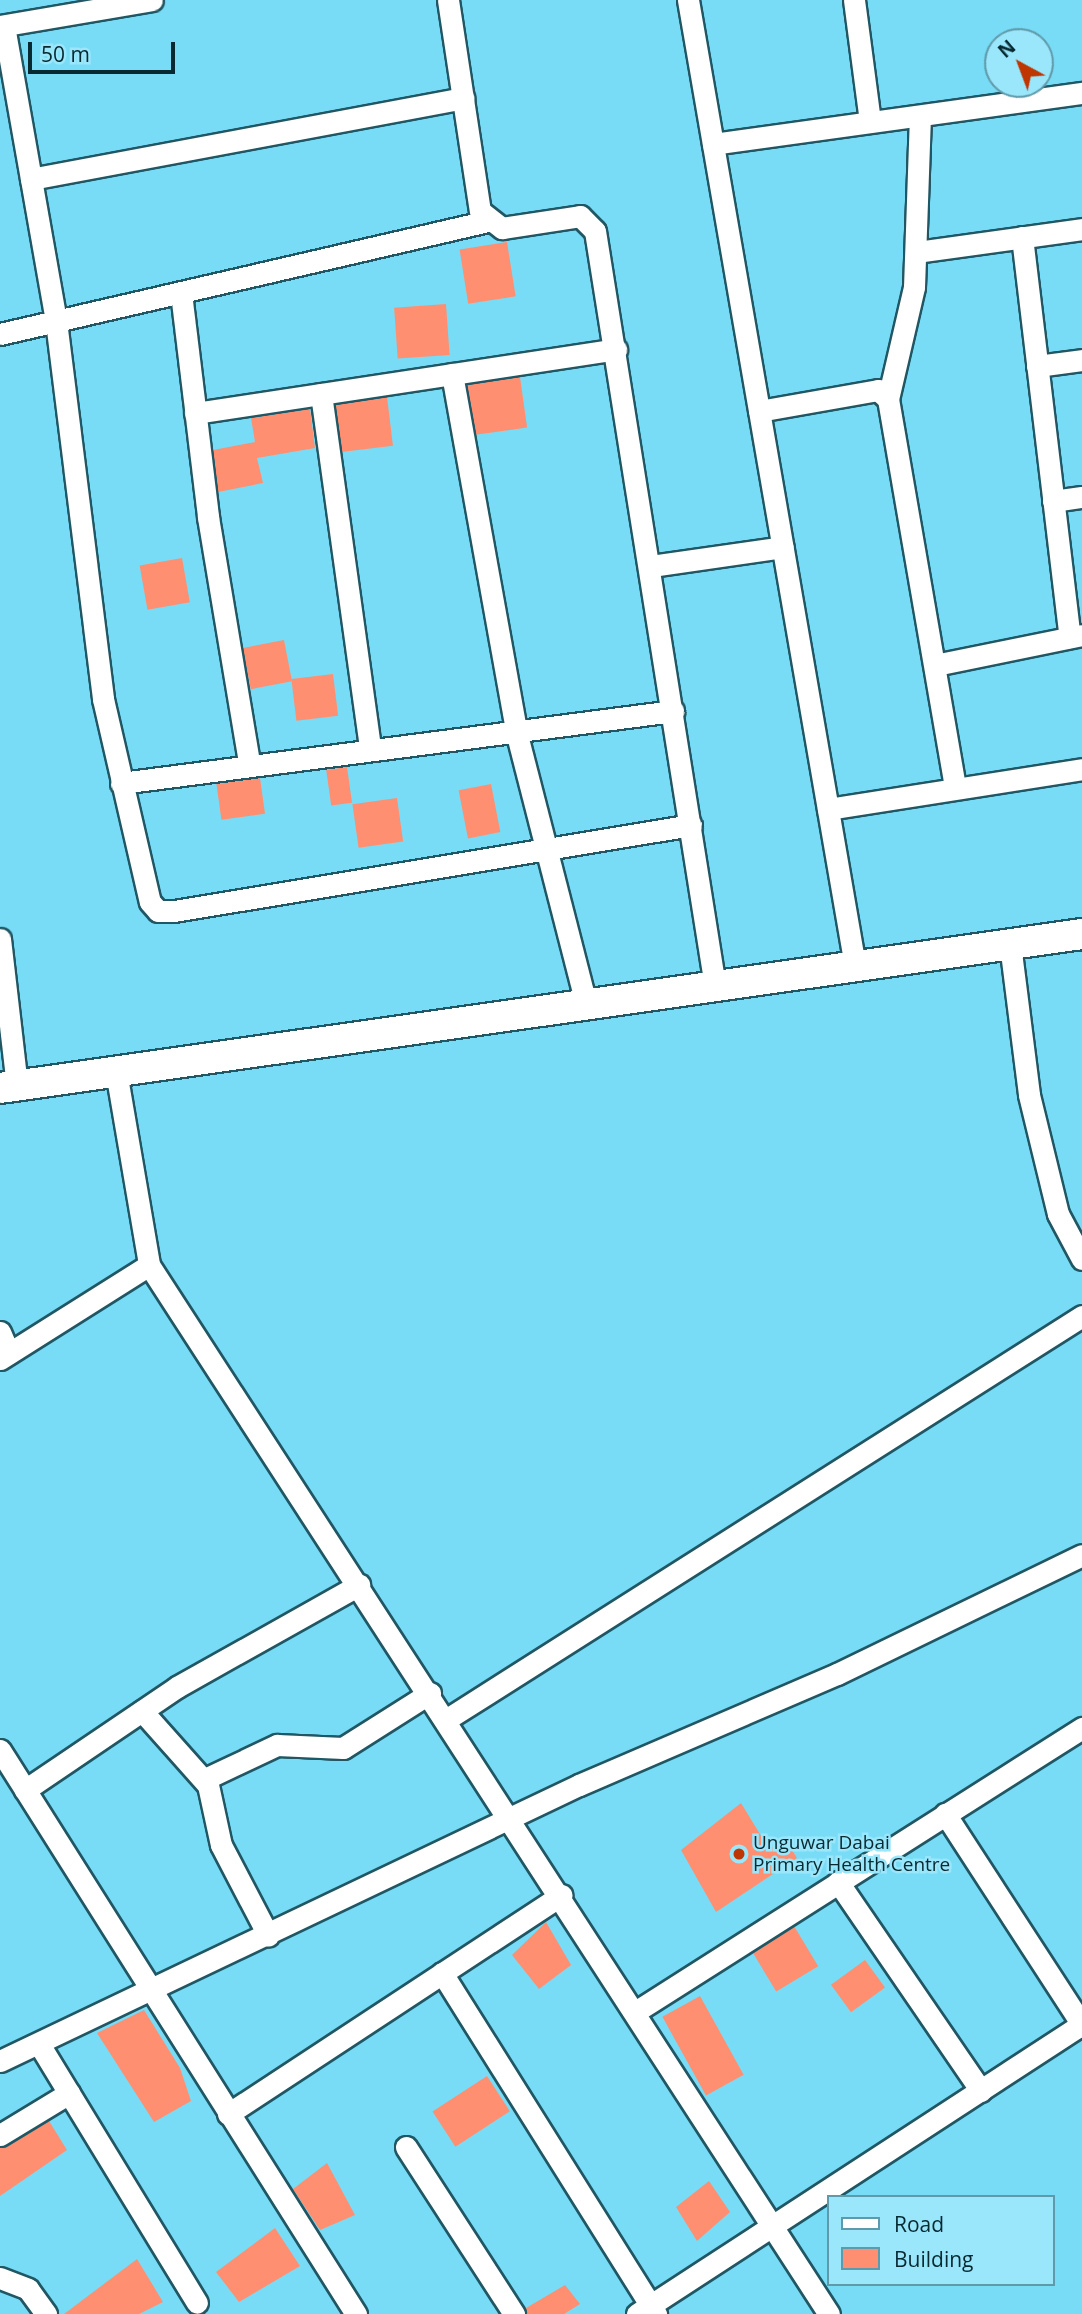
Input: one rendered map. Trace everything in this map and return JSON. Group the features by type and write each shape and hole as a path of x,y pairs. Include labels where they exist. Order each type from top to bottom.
{"street":[{"path":"152,0 99,5 2,26 56,321 88,598 121,783 150,902 158,911 359,885 546,848 691,825"},
{"path":"448,0 480,211 488,221 502,228 580,216 588,221 616,349 715,986"},
{"path":"688,0 855,966"},
{"path":"854,0 870,122"},
{"path":"713,144 1082,93"},
{"path":"31,179 463,98"},
{"path":"920,116 917,252 888,398 954,788"},
{"path":"0,334 488,221"},
{"path":"917,252 1082,229"},
{"path":"935,666 1076,636 1054,501 1022,237"},
{"path":"181,293 195,413 249,763"},
{"path":"195,413 616,349"},
{"path":"1037,366 1082,360"},
{"path":"452,374 516,731 586,1004"},
{"path":"759,411 878,390 888,398"},
{"path":"320,394 370,746"},
{"path":"1054,501 1082,497"},
{"path":"651,566 783,547"},
{"path":"121,783 370,746 673,711"},
{"path":"828,809 1082,769"},
{"path":"0,939 9,1086 1082,934"},
{"path":"1010,944 1029,1096 1058,1214 1082,1259"},
{"path":"116,1071 149,1265 511,1817 829,2314"},
{"path":"0,1332 4,1356 149,1265"},
{"path":"447,1719 1082,1316"},
{"path":"0,2061 268,1936 511,1817 838,1674 1082,1555"},
{"path":"25,1790 142,1711 359,1585"},
{"path":"205,1779 277,1745 343,1748 429,1693"},
{"path":"142,1711 205,1779 221,1845 268,1936"},
{"path":"635,2012 1082,1728"},
{"path":"0,1750 150,1992 356,2314"},
{"path":"442,1973 647,2311 772,2225 1061,2041 1079,2020 944,1814"},
{"path":"838,1882 981,2091"},
{"path":"228,2114 561,1895"},
{"path":"39,2044 197,2303"},
{"path":"0,2135 69,2093"},
{"path":"406,2147 514,2314"},
{"path":"0,2278 27,2289 46,2314"}],"building":[{"path":"507,242 516,296 468,304 460,250"},
{"path":"446,304 450,355 398,359 394,308"},
{"path":"520,377 527,428 474,435 467,385"},
{"path":"387,397 393,446 341,452 335,403"},
{"path":"310,409 315,448 257,458 263,483 218,492 213,450 255,442 251,418"},
{"path":"182,558 190,602 147,610 140,565"},
{"path":"284,640 292,681 251,689 243,648"},
{"path":"333,674 338,716 296,721 291,679"},
{"path":"347,767 352,803 331,806 326,770"},
{"path":"260,778 265,814 221,820 216,784"},
{"path":"491,784 500,832 468,838 459,790"},
{"path":"397,798 403,842 359,848 352,804"},
{"name":"Unguwar Dabai Primary Health Centre","path":"741,1803 769,1849 785,1839 797,1858 716,1912 681,1850"},
{"path":"546,1922 571,1965 539,1989 512,1955"},
{"path":"794,1926 818,1966 776,1992 752,1951"},
{"path":"865,1960 885,1988 851,2012 831,1985"},
{"path":"700,1996 744,2075 706,2096 662,2017"},
{"path":"144,2010 180,2068 191,2101 154,2122 97,2033"},
{"path":"487,2076 510,2111 455,2147 432,2111"},
{"path":"49,2121 67,2150 0,2196 0,2148"},
{"path":"327,2163 355,2215 320,2230 293,2189"},
{"path":"709,2181 730,2212 697,2241 676,2207"},
{"path":"275,2228 300,2266 239,2302 216,2272"},
{"path":"137,2259 163,2302 139,2314 64,2314"},
{"path":"565,2285 580,2304 564,2314 527,2314 526,2308"}],"place":[{"name":"Unguwar Dabai Primary Health Centre","path":"739,1854"}]}
